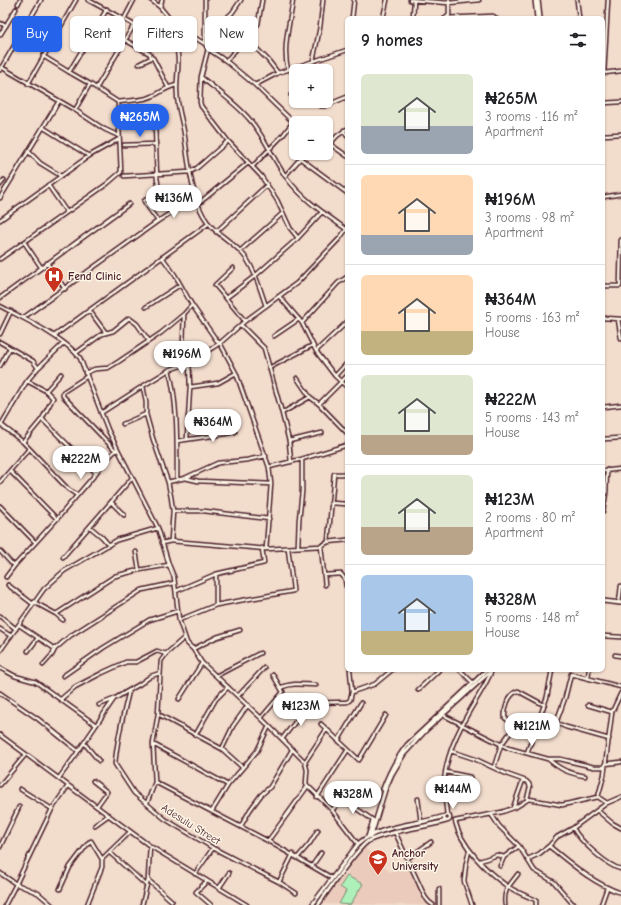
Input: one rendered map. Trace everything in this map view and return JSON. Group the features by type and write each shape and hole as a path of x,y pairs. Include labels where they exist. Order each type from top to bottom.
{"street":[{"path":"18,4 20,0"},
{"path":"41,0 1,69 75,110 119,138"},
{"path":"28,84 76,0"},
{"path":"88,0 119,16"},
{"path":"125,17 134,0"},
{"path":"151,0 160,7 167,16"},
{"path":"160,7 162,0"},
{"path":"205,0 205,37"},
{"path":"229,16 241,0"},
{"path":"258,24 262,0"},
{"path":"288,70 285,58 286,41 293,0"},
{"path":"313,61 320,27 323,0"},
{"path":"352,16 354,0"},
{"path":"383,16 387,0"},
{"path":"410,0 449,2 479,0"},
{"path":"535,0 537,16"},
{"path":"538,0 540,16"},
{"path":"577,0 579,16"},
{"path":"605,44 608,0"},
{"path":"413,16 414,1"},
{"path":"448,16 449,2"},
{"path":"0,35 16,9"},
{"path":"69,72 107,9"},
{"path":"0,23 6,26"},
{"path":"133,27 125,40 150,54 168,87"},
{"path":"197,39 205,44"},
{"path":"258,50 278,73"},
{"path":"255,85 278,73 345,51"},
{"path":"97,87 118,52"},
{"path":"177,52 177,96 196,199 208,224 240,251 255,276 266,306"},
{"path":"207,52 201,78 201,106 228,141 248,163 253,166 267,185 277,200 290,228 298,238"},
{"path":"212,52 255,85 289,117"},
{"path":"226,61 234,52"},
{"path":"43,56 97,87 118,102 153,96 168,87 177,85"},
{"path":"139,64 151,58"},
{"path":"605,73 621,71"},
{"path":"201,78 250,119 285,176 304,197 322,212 345,228"},
{"path":"75,110 90,84"},
{"path":"333,103 345,98"},
{"path":"0,198 44,128 59,101"},
{"path":"0,259 66,211 107,184 121,172 118,102"},
{"path":"605,103 621,102"},
{"path":"127,116 149,116 153,118 155,124 158,191 145,202 158,221"},
{"path":"44,128 89,156"},
{"path":"253,166 289,129"},
{"path":"333,141 345,129"},
{"path":"605,135 621,134"},
{"path":"0,220 89,156 119,138"},
{"path":"124,176 190,172 197,168 228,141"},
{"path":"124,145 156,144"},
{"path":"333,146 345,155"},
{"path":"29,152 40,163 61,176"},
{"path":"285,176 300,160"},
{"path":"302,160 345,192"},
{"path":"198,204 248,163"},
{"path":"0,185 4,180"},
{"path":"48,185 66,211"},
{"path":"216,232 267,185"},
{"path":"174,191 183,205"},
{"path":"605,197 621,194"},
{"path":"22,318 65,289 158,221 183,205 196,199"},
{"path":"0,298 129,204"},
{"path":"226,298 255,276 298,238 322,212"},
{"path":"240,251 283,213"},
{"path":"54,336 208,224"},
{"path":"101,413 169,370 189,363 220,343 245,321 297,283 345,232"},
{"path":"605,286 621,286 621,240"},
{"path":"24,242 41,268"},
{"path":"162,257 175,275 192,304 217,341 220,343 236,373 266,456 269,467 270,484 266,549"},
{"path":"47,263 65,289"},
{"path":"233,268 215,285 245,321"},
{"path":"302,323 338,283 345,278"},
{"path":"146,307 180,285"},
{"path":"279,296 302,323 316,351 335,376 345,385"},
{"path":"85,373 95,369 110,368 184,314 192,304"},
{"path":"0,306 54,336 76,353 80,358 86,377 117,450 158,528 174,577 178,611 184,638 202,663 248,705 305,762 307,770 305,784 332,810 358,844"},
{"path":"89,310 106,333"},
{"path":"0,334 11,312"},
{"path":"184,314 183,344 189,363 190,387 187,439"},
{"path":"76,353 106,333 113,331 129,318 137,324 149,341"},
{"path":"605,318 619,319 621,338"},
{"path":"274,336 299,320"},
{"path":"316,351 345,324"},
{"path":"241,326 264,348 289,440 291,462"},
{"path":"0,342 33,361 38,368"},
{"path":"64,343 27,381 1,424 23,442 68,489 77,495"},
{"path":"269,368 312,345"},
{"path":"0,366 10,348"},
{"path":"335,376 345,365"},
{"path":"169,370 173,383 177,441 177,479"},
{"path":"190,387 218,383 236,373"},
{"path":"46,391 61,374"},
{"path":"86,377 63,392 63,396 117,450"},
{"path":"297,378 310,397 319,404 345,431"},
{"path":"319,404 345,378"},
{"path":"23,442 42,419 53,398 46,391 27,381"},
{"path":"143,386 146,402 146,414 168,482 173,511 171,541"},
{"path":"282,413 310,397"},
{"path":"605,407 621,405"},
{"path":"188,416 215,413"},
{"path":"123,424 146,414"},
{"path":"42,419 96,473"},
{"path":"177,441 235,432"},
{"path":"289,440 322,433"},
{"path":"605,439 621,438"},
{"path":"269,467 302,459 345,446"},
{"path":"0,482 29,449"},
{"path":"6,577 35,542 57,519 102,464 117,450"},
{"path":"168,482 185,478 218,464 266,456"},
{"path":"298,546 302,492 302,459"},
{"path":"605,499 607,470 621,469"},
{"path":"10,471 57,519"},
{"path":"328,542 334,474 345,474"},
{"path":"63,557 132,478"},
{"path":"185,478 198,481 270,484"},
{"path":"111,502 124,515"},
{"path":"331,503 345,504"},
{"path":"0,506 35,542"},
{"path":"173,511 204,511 269,518"},
{"path":"90,527 109,545"},
{"path":"0,651 48,584 64,571 117,540 158,528"},
{"path":"162,543 171,541 266,549 298,546 321,546 328,542 345,540"},
{"path":"321,546 325,585"},
{"path":"176,591 216,574 264,563 262,548"},
{"path":"180,620 216,605 292,591 294,589 288,548"},
{"path":"0,551 15,565"},
{"path":"136,552 139,570"},
{"path":"56,614 115,576 169,565"},
{"path":"216,574 216,605"},
{"path":"325,574 327,576 342,575 345,578"},
{"path":"43,665 55,649 70,636 141,591 174,583"},
{"path":"8,585 34,603 56,614 63,620"},
{"path":"605,602 620,604 621,586"},
{"path":"64,676 93,655 146,622 178,611"},
{"path":"0,616 16,629"},
{"path":"19,625 55,649"},
{"path":"0,629 11,636"},
{"path":"193,649 217,637 240,630"},
{"path":"605,636 621,637"},
{"path":"28,651 38,638"},
{"path":"147,803 155,782 153,744 158,714 161,661 166,654 184,638"},
{"path":"62,699 75,687 126,662 136,662 157,652 166,654"},
{"path":"216,676 260,652"},
{"path":"615,655 621,656"},
{"path":"179,699 202,663"},
{"path":"0,668 15,676 34,681 62,699 96,725"},
{"path":"238,696 264,668"},
{"path":"282,739 303,712 306,703 347,702 350,700 352,692 350,672"},
{"path":"352,692 375,684 390,672"},
{"path":"418,690 437,672"},
{"path":"462,672 473,683"},
{"path":"369,836 389,773 401,752 485,672"},
{"path":"369,836 385,790 398,763 410,747 490,672"},
{"path":"446,821 444,785 451,751 461,725 483,690 491,672"},
{"path":"527,753 544,705 552,672"},
{"path":"588,678 589,672"},
{"path":"99,705 114,699 151,676 160,673"},
{"path":"556,723 565,698 571,674 621,687"},
{"path":"261,718 283,692 274,675"},
{"path":"282,688 289,684 303,683 306,685 316,685"},
{"path":"196,734 216,699 228,687"},
{"name":"Adesulu Street","path":"129,691 122,718 115,764 134,793 165,819 213,848 279,882 296,893"},
{"path":"534,732 515,726 507,720 504,716 507,702 515,692 518,691 544,705"},
{"path":"0,693 38,719 78,751"},
{"path":"598,797 604,775 612,712 621,693"},
{"path":"59,778 114,699"},
{"path":"338,741 361,703"},
{"path":"222,749 233,726 248,705"},
{"path":"588,705 612,712"},
{"path":"158,714 222,749 242,767"},
{"path":"321,724 357,760 361,759 386,715"},
{"path":"443,715 501,745 548,759 560,759 594,767 621,762"},
{"path":"540,716 566,727 609,739"},
{"path":"212,811 228,785 257,750 269,726"},
{"path":"494,767 501,745 515,726"},
{"path":"305,762 326,730"},
{"path":"0,735 150,846 247,905"},
{"path":"84,743 99,761"},
{"path":"153,744 228,785"},
{"path":"241,826 261,795 270,787 292,750"},
{"path":"317,797 347,751"},
{"path":"451,751 494,767 523,780 530,786 526,800"},
{"path":"0,785 26,754"},
{"path":"548,759 561,770 585,776"},
{"path":"446,772 470,777 472,788"},
{"path":"513,808 523,780"},
{"path":"93,781 107,792 97,806"},
{"path":"155,782 293,854 333,878"},
{"path":"5,905 52,809 68,786"},
{"path":"268,841 308,787"},
{"path":"20,788 52,809"},
{"path":"312,905 358,844 369,836 393,828 446,816 450,816 450,819 455,821 502,812 513,808 526,800 532,799 562,805 598,797 608,803"},
{"path":"528,859 539,854 557,837 573,828 608,803 621,797"},
{"path":"418,799 421,822"},
{"path":"332,810 338,804 345,801 373,820"},
{"path":"0,847 19,808"},
{"path":"598,811 612,823 621,828"},
{"path":"491,814 499,826 519,846 534,870 554,882 571,904 576,905"},
{"path":"95,825 109,815"},
{"path":"318,905 369,840 395,832 450,819"},
{"path":"455,821 469,851 492,875 508,887 536,900 536,905"},
{"path":"573,828 586,844 614,867 621,869"},
{"path":"298,857 310,843 318,830"},
{"path":"87,905 100,872 102,859 130,832"},
{"path":"395,832 426,899 433,905"},
{"path":"60,889 70,867 89,842 93,842 102,859"},
{"path":"408,858 432,842"},
{"path":"142,905 148,880 150,846"},
{"path":"500,866 504,857 519,846"},
{"path":"549,846 577,868 607,888 621,892"},
{"path":"195,874 213,848"},
{"path":"469,851 464,880 472,905"},
{"path":"109,852 146,885"},
{"path":"312,866 321,853"},
{"path":"279,882 293,854"},
{"path":"480,862 497,855 504,857"},
{"path":"0,873 16,884 38,893 52,905"},
{"path":"219,888 229,873"},
{"path":"505,905 504,895 518,874"},
{"path":"148,880 172,901"},
{"path":"207,881 196,892 211,905"},
{"path":"601,905 607,888"},
{"path":"439,889 439,905"}],"shaded area":[{"name":"Anchor University","path":"364,847 390,872 406,865 424,899 431,905 319,904 341,878 347,874 350,865"}],"green space":[{"path":"347,876 363,884 350,905 339,904 346,891 340,887"}],"place":[{"name":"Fend Clinic","path":"54,293"},
{"name":"Anchor University","path":"378,876"}]}
